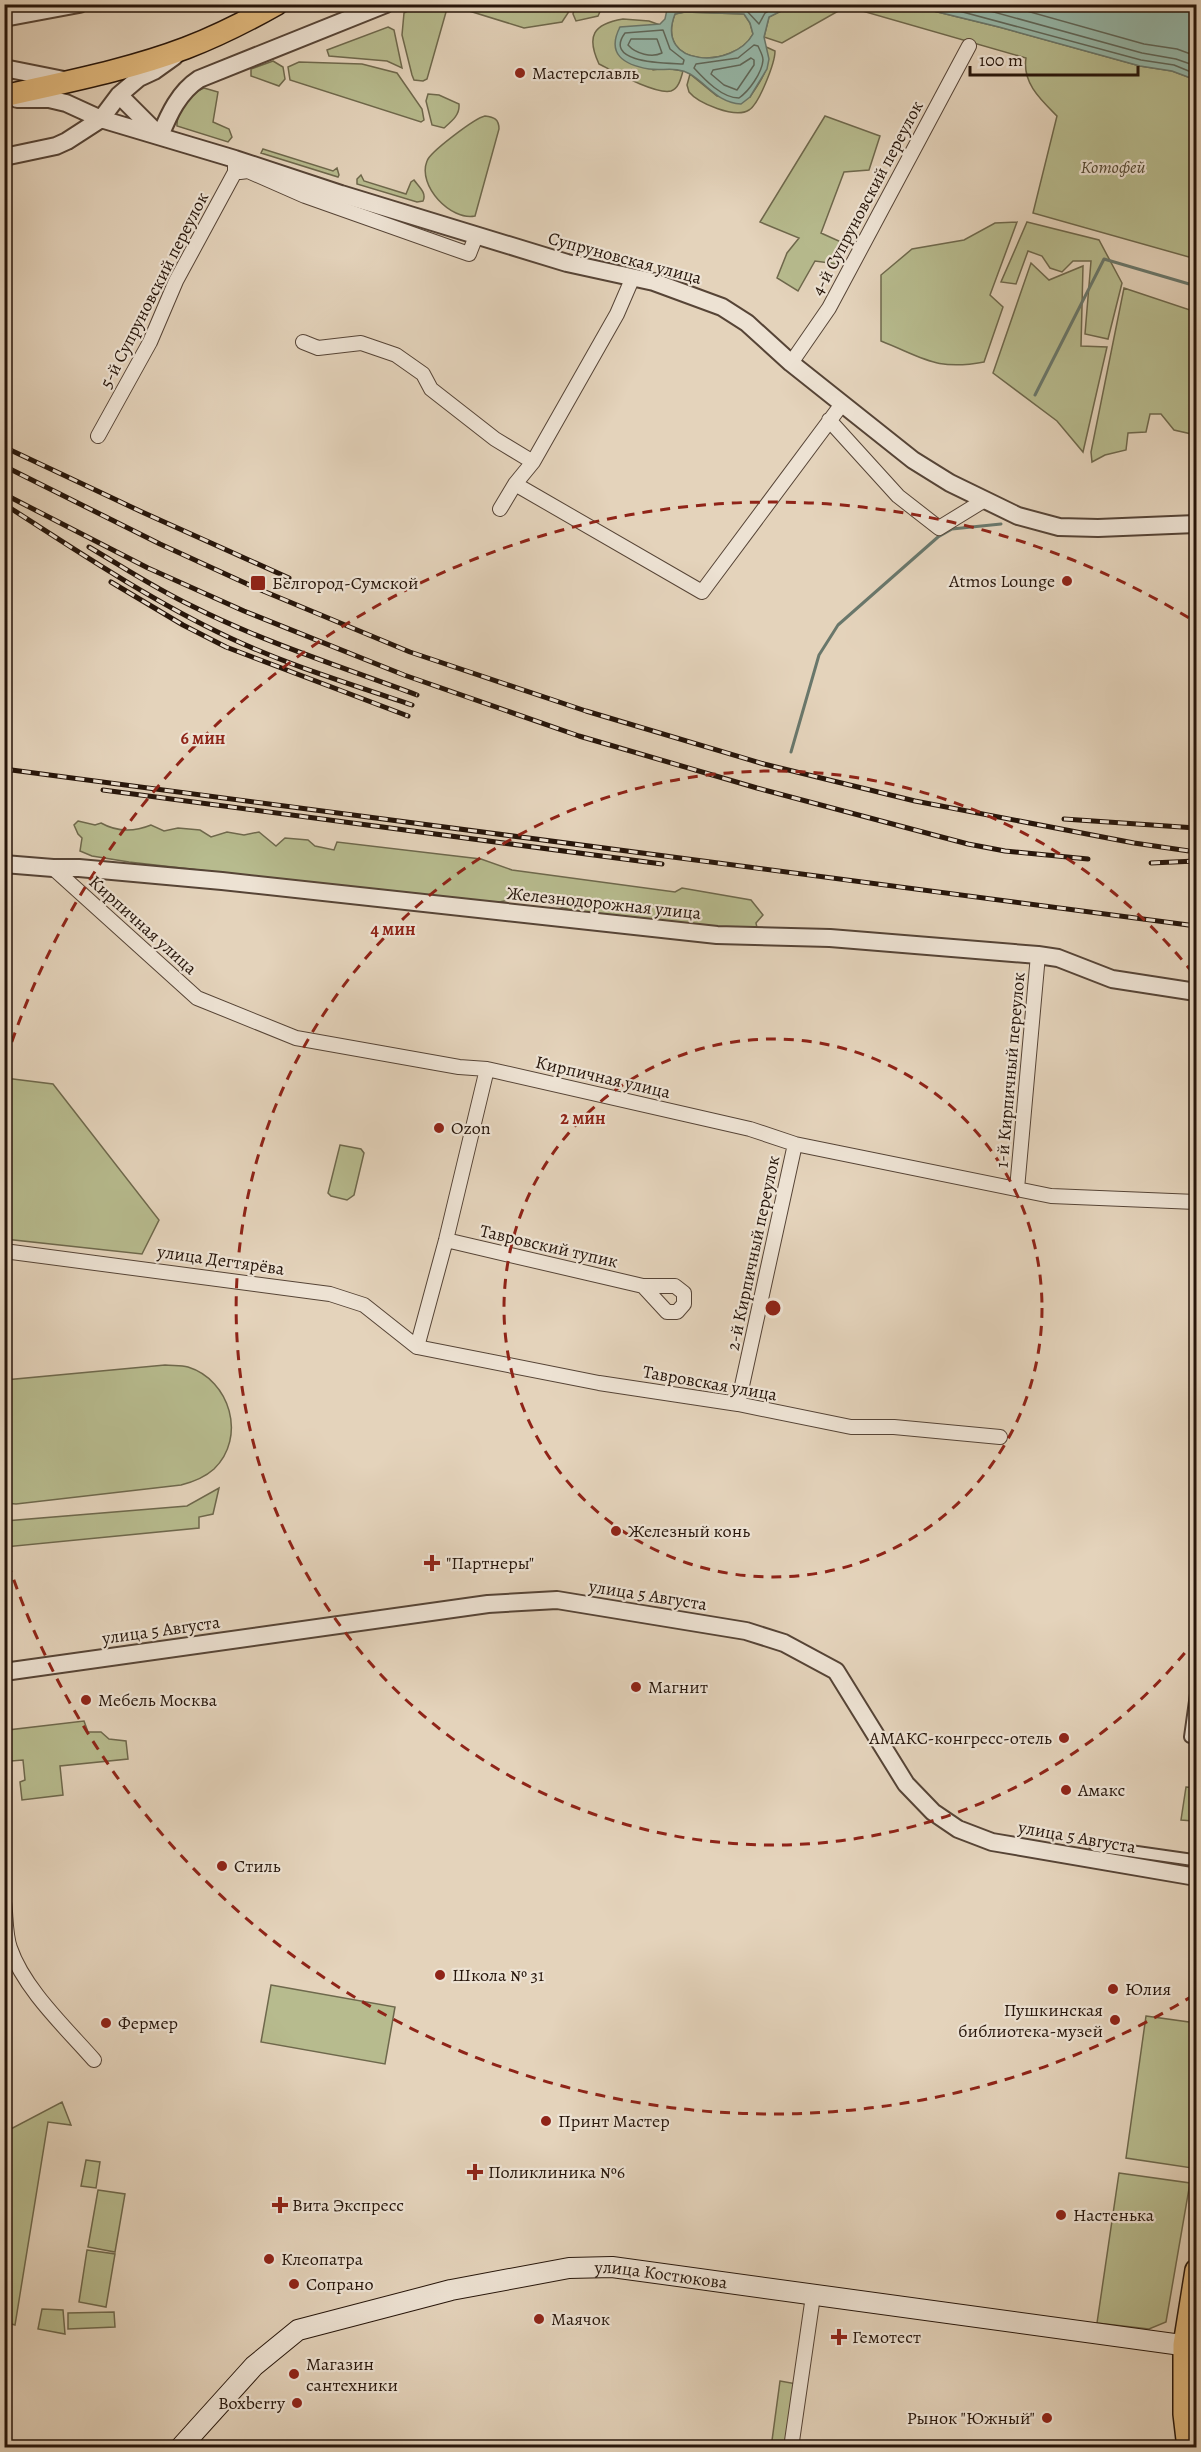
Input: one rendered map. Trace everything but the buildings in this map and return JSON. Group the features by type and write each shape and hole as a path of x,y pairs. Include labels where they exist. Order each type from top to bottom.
{"main road":[{"path":"4,97 185,48 242,24 277,4"},
{"name":"улица Костюкова","path":"180,2448 254,2366 298,2330 451,2290 569,2268 612,2267 1190,2346"},
{"path":"1188,2448 1184,2414 1197,2270"}],"street":[{"path":"4,18 79,4"},
{"path":"119,94 160,136 170,112 189,86 199,79 386,4"},
{"name":"4-й Супруновский переулок","path":"791,363 829,308 969,46"},
{"path":"4,157 56,146 75,135 101,119 119,94 185,48"},
{"path":"4,68 68,81"},
{"name":"Супруновская улица","path":"4,97 49,99 66,103 101,119 160,136 235,166 567,263 633,277 722,306 747,323 791,363 913,460 983,501 1018,516 1059,526 1098,528 1197,524"},
{"path":"66,103 77,113 78,129 75,135"},
{"name":"5-й Супруновский переулок","path":"98,436 150,342 176,281 235,166"},
{"path":"500,509 515,484 533,462 617,314 633,277"},
{"path":"303,342 318,348 361,343 396,355 423,374 431,389 495,440 533,462"},
{"path":"515,484 702,592 842,404"},
{"path":"829,420 898,495 939,528 983,501"},
{"name":"Железнодорожная улица","path":"4,864 222,881 717,934 830,939 1038,955 1058,958 1112,979 1197,992"},
{"name":"Кирпичная улица","path":"53,868 197,998 296,1038 459,1067 487,1069 750,1129 795,1144 1052,1196 1197,1202"},
{"name":"1-й Кирпичный переулок","path":"1017,1189 1038,955"},
{"path":"417,1347 446,1240 487,1069"},
{"name":"2-й Кирпичный переулок","path":"738,1404 795,1144"},
{"name":"Тавровский тупик","path":"446,1240 643,1286"},
{"name":"улица Дегтярёва","path":"4,1251 330,1294 364,1305 417,1347"},
{"name":"Тавровская улица","path":"417,1347 599,1383 738,1404 851,1427 894,1427 1000,1437"},
{"name":"улица 5 Августа","path":"4,1672 488,1604 557,1600 746,1631 784,1643 836,1671 906,1784 933,1812 958,1829 992,1842 1195,1863"},
{"path":"1190,1737 1197,1694"},
{"path":"1095,1846 1168,1853 1195,1863"},
{"path":"4,1902 9,1946 18,1967 31,1987 94,2060"},
{"path":"792,2448 813,2296"}],"green space":[{"path":"575,4 603,5 598,16 576,21 573,14"},
{"path":"418,5 448,5 427,79 423,81 414,80 402,35 404,13"},
{"path":"460,5 570,5 562,22 524,28 466,10"},
{"name":"Котофей","path":"793,5 909,5 1140,66 1172,71 1196,80 1196,259 1033,213 1057,116 1039,97 1030,83 1026,58 852,8 840,10 782,43 764,37 769,17"},
{"path":"685,12 744,14 753,34 743,45 730,53 714,57 699,57 685,53 676,45 672,32 675,14"},
{"path":"623,19 649,21 660,25 620,28 653,70 665,68 683,71 674,90 664,91 645,86 599,64 593,46 595,33 605,24"},
{"path":"388,27 394,30 402,68 387,61 329,56 327,50"},
{"path":"764,46 775,51 774,57 762,92 749,110 735,113 726,111 700,101 689,92 687,85 690,74 717,96 750,97 767,66 767,53"},
{"path":"273,61 283,67 285,79 279,86 251,76 251,69"},
{"path":"299,62 362,64 397,73 422,109 424,120 421,122 290,80 288,67"},
{"path":"204,88 218,92 213,122 229,129 232,137 228,142 177,126 179,115 186,104 199,90"},
{"path":"428,94 439,95 459,104 457,115 444,128 432,125 426,101"},
{"path":"485,116 495,119 499,129 475,216 466,216 456,213 438,200 431,191 425,171 427,161 436,150 453,136"},
{"path":"825,116 880,136 869,170 844,172 821,233 850,246 837,264 815,261 798,291 777,278 787,253 799,238 760,222"},
{"path":"263,149 333,171 337,168 339,175 338,177 261,153"},
{"path":"361,175 364,181 406,194 414,180 423,193 423,201 417,202 357,184 357,179"},
{"path":"1017,222 990,295 1003,307 984,362 942,364 881,341 881,275 912,249 964,240 995,223"},
{"path":"1027,222 1099,240 1122,283 1108,339 1085,334 1091,261 1073,261 1062,272 1050,268 1042,256 1028,251 1016,284 1001,282"},
{"path":"1031,263 1049,280 1083,266 1081,346 1107,347 1083,452 1057,421 993,373"},
{"path":"1124,288 1196,312 1196,435 1174,430 1161,414 1150,414 1146,432 1128,433 1126,450 1105,455 1092,462 1091,452"},
{"path":"78,821 95,825 101,823 126,830 151,825 164,831 178,828 200,830 211,837 227,832 244,835 259,832 276,846 285,838 308,840 315,846 334,850 337,842 481,859 512,870 675,892 682,888 751,900 763,915 756,923 758,933 575,912 535,900 514,900 494,904 129,862 92,856 80,851 82,838 74,825"},
{"path":"5,1078 53,1084 159,1220 142,1254 5,1239"},
{"path":"340,1145 361,1149 364,1153 354,1195 347,1200 328,1193"},
{"path":"165,1365 188,1367 203,1374 223,1397 229,1411 230,1441 224,1456 214,1469 198,1479 181,1485 16,1504 5,1503 5,1380"},
{"path":"219,1488 213,1514 199,1517 199,1528 5,1547 5,1521 187,1506"},
{"path":"84,1721 88,1732 101,1732 109,1739 126,1741 128,1759 60,1766 63,1795 22,1800 20,1782 25,1780 23,1760 11,1761 8,1730"},
{"path":"1186,1787 1196,1788 1193,1821 1181,1820"},
{"path":"271,1985 395,2007 385,2064 261,2042"},
{"path":"1146,2016 1196,2023 1196,2137 1192,2168 1126,2158"},
{"path":"62,2102 71,2125 48,2122 15,2325 5,2322 5,2132"},
{"path":"86,2160 100,2162 96,2188 81,2186"},
{"path":"1119,2173 1190,2183 1166,2322 1149,2329 1097,2323"},
{"path":"98,2190 125,2194 115,2252 88,2247"},
{"path":"87,2250 115,2254 106,2307 79,2302"},
{"path":"42,2309 63,2310 65,2334 38,2329"},
{"path":"114,2312 115,2327 68,2329 68,2313"},
{"path":"780,2381 797,2384 787,2447 771,2448"}],"water":[{"path":"668,4 793,5 769,17 764,37 769,59 767,69 750,97 741,104 720,97 685,72 675,69 640,67 620,57 615,44 620,27 660,24 665,19","holes":["685,12 744,14 753,34 743,45 730,53 714,57 699,57 685,53 676,45 672,32 675,14"]},
{"path":"909,5 1196,5 1196,80 1172,71 1140,66"}],"waterway":[{"path":"1035,395 1104,259 1196,286"},
{"path":"791,752 819,655 838,625 938,537 952,529 1001,524"}],"railway":[{"path":"4,447 289,578"},
{"path":"4,466 160,544 256,588 410,652 586,711 764,764 915,801 1134,843 1196,852"},
{"path":"4,494 148,568 244,611 404,675 579,736 757,788 968,844 1005,851 1088,859"},
{"path":"4,504 86,557 199,623 296,665 412,705"},
{"path":"89,547 166,592 219,619 303,654 417,695"},
{"path":"111,582 183,625 226,647 408,716"},
{"path":"4,769 1196,926"},
{"path":"103,790 662,864"},
{"path":"1064,819 1196,828"},
{"path":"1151,863 1196,861"}],"place":[{"name":"Мастерславль","path":"520,73"},
{"name":"Atmos Lounge","path":"1067,581"},
{"name":"Белгород-Сумской","path":"258,583"},
{"name":"Ozon","path":"439,1128"},
{"name":"Железный конь","path":"616,1531"},
{"name":"\"Партнеры\"","path":"432,1563"},
{"name":"Магнит","path":"636,1687"},
{"name":"Мебель Москва","path":"86,1700"},
{"name":"АМАКС-конгресс-отель","path":"1064,1738"},
{"name":"Амакс","path":"1066,1790"},
{"name":"Стиль","path":"222,1866"},
{"name":"Школа № 31","path":"440,1975"},
{"name":"Юлия","path":"1113,1989"},
{"name":"Пушкинская библиотека-музей","path":"1115,2020"},
{"name":"Фермер","path":"106,2023"},
{"name":"Принт Мастер","path":"546,2121"},
{"name":"Поликлиника №6","path":"475,2172"},
{"name":"Вита Экспресс","path":"280,2205"},
{"name":"Настенька","path":"1061,2215"},
{"name":"Клеопатра","path":"269,2259"},
{"name":"Сопрано","path":"294,2284"},
{"name":"Маячок","path":"539,2319"},
{"name":"Гемотест","path":"839,2337"},
{"name":"Магазин сантехники","path":"294,2374"},
{"name":"Boxberry","path":"297,2403"},
{"name":"Рынок \"Южный\"","path":"1047,2418"}]}
